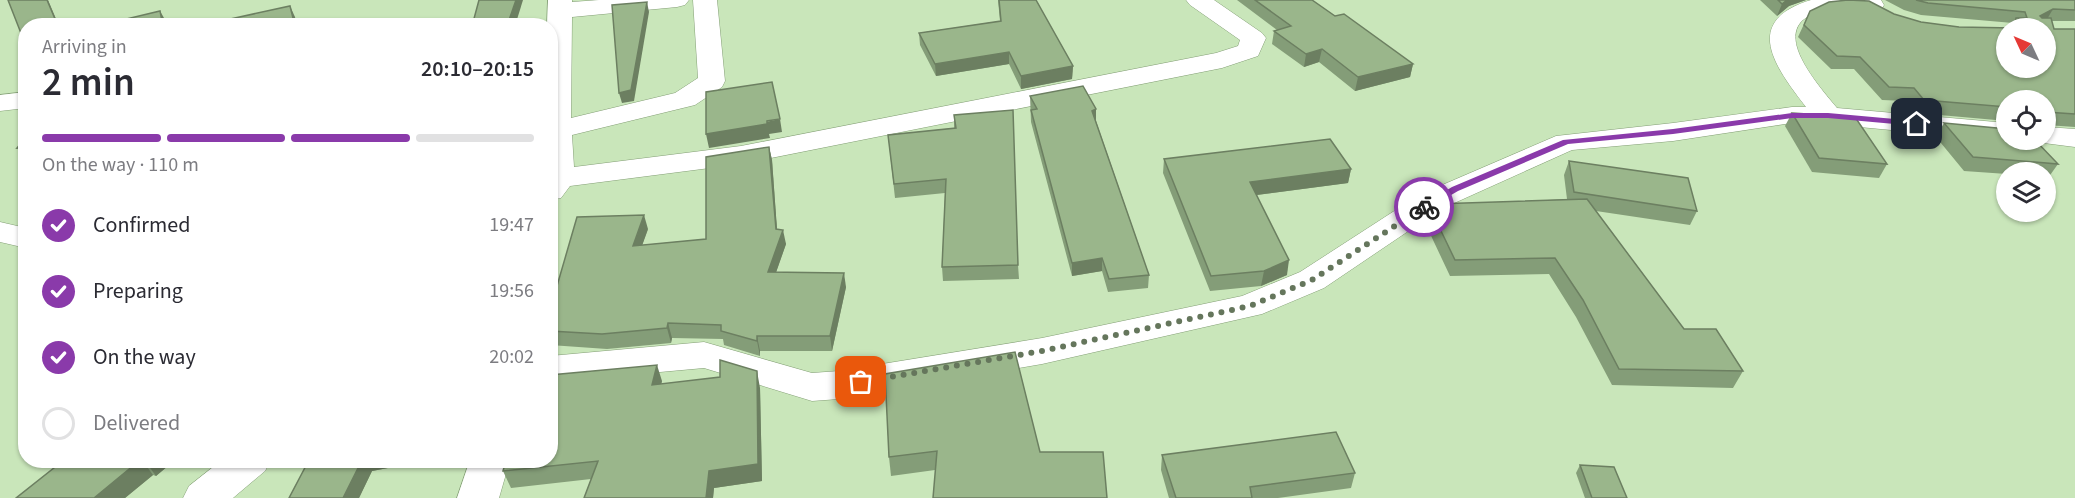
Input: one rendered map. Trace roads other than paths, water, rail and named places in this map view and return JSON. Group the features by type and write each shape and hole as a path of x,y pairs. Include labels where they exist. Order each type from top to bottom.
{"street":[{"path":"558,88 560,5 677,0"},
{"path":"558,130 685,99 712,81 705,0"},
{"path":"558,185 741,155 1222,60 1249,51 1253,38 1198,0"},
{"path":"1828,116 1789,66 1781,39 1784,25 1796,13 1822,4 1840,2 1868,3 1897,19"},
{"path":"0,103 18,101"},
{"path":"558,368 704,355 812,387 839,386 1042,351 1250,306 1312,280 1447,194 1566,142 1673,132 1792,116 1828,116 1996,131"},
{"path":"2056,137 2075,138"},
{"path":"204,498 241,468"},
{"path":"478,498 487,468"}]}
